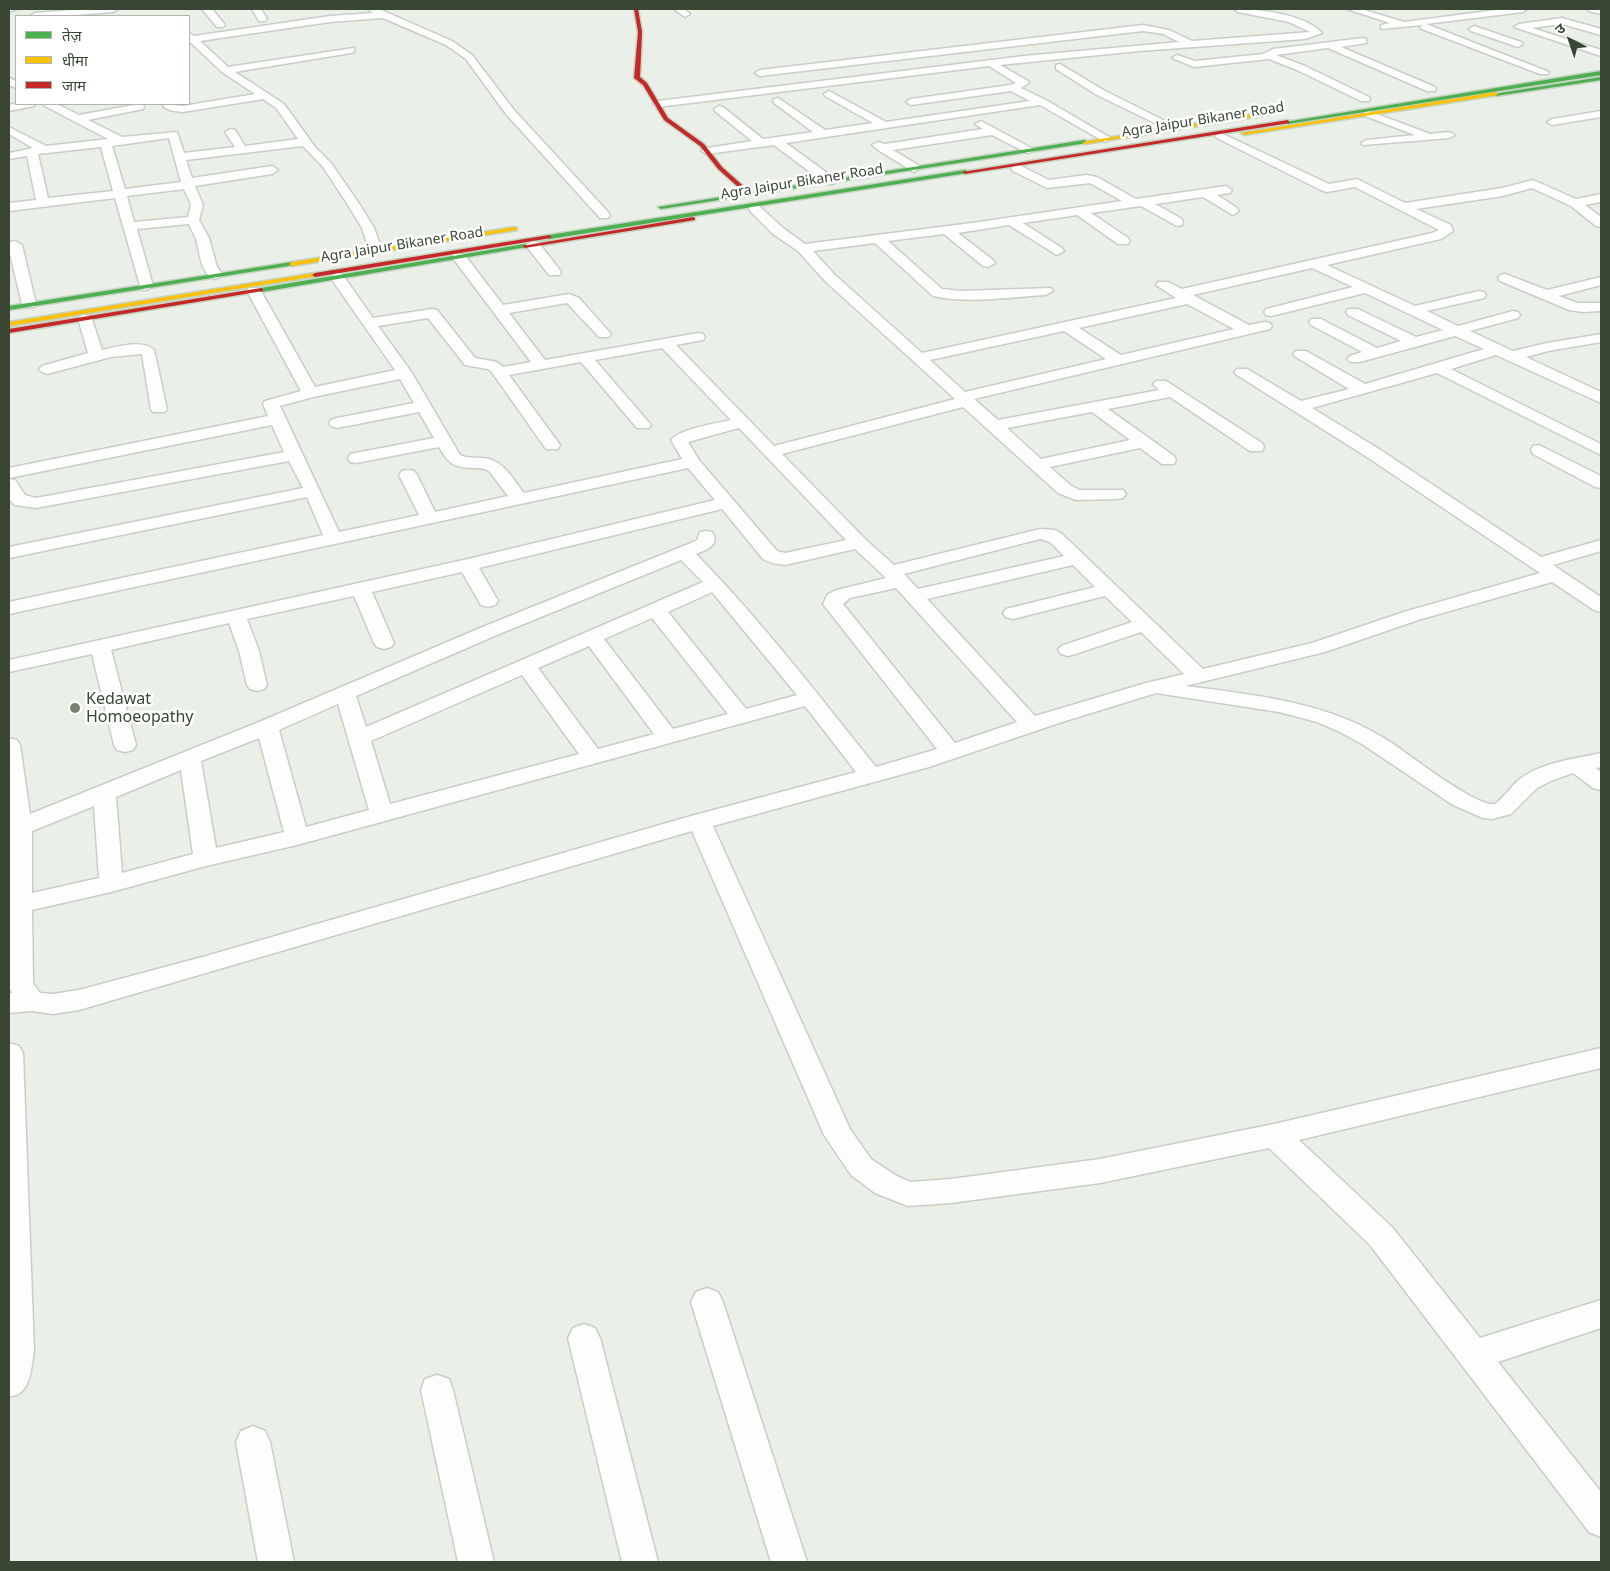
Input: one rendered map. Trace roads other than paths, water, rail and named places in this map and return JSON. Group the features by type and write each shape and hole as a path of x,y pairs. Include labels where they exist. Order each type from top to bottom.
{"main road":[{"path":"636,9 640,32 637,78 649,81 664,116 702,145 720,168 748,193"},
{"path":"639,23 654,23"},
{"path":"652,208 1544,72 1601,70"},
{"path":"9,331 755,209 1369,114 1601,70"},
{"name":"Agra Jaipur Bikaner Road","path":"9,315 802,190 1601,70"},
{"name":"Agra Jaipur Bikaner Road","path":"9,324 1601,70"},
{"path":"9,308 528,227"}],"street":[{"path":"40,13 102,9 114,13"},
{"path":"207,9 234,25"},
{"path":"257,9 262,19"},
{"path":"348,18 354,9"},
{"path":"372,9 408,27 449,43 469,58 510,112 604,215"},
{"path":"658,104 990,63 1083,53 1305,36 1317,33 1307,26 1292,21 1238,9"},
{"path":"1352,9 1403,24"},
{"path":"1469,9 1485,13"},
{"path":"1384,27 1520,9"},
{"path":"1592,9 1601,11"},
{"path":"1552,11 1601,24"},
{"path":"1416,12 1438,19"},
{"path":"194,32 304,13"},
{"path":"194,32 234,25 288,25 385,14"},
{"path":"278,18 288,25"},
{"path":"1601,32 1562,20 1519,27 1555,38 1601,70"},
{"path":"1586,28 1601,24"},
{"path":"1425,27 1544,72"},
{"path":"760,74 1055,37 1147,28 1166,32 1222,61"},
{"path":"1474,29 1522,43 1482,49"},
{"path":"194,32 226,70 280,106 305,142 327,166 354,205 368,228 375,250"},
{"path":"1055,37 1083,53"},
{"path":"1555,38 1533,41 1601,70"},
{"path":"1177,58 1194,64 1363,41"},
{"path":"318,44 334,53"},
{"path":"1328,45 1431,89"},
{"path":"269,49 284,60"},
{"path":"226,70 351,50"},
{"path":"922,54 949,69"},
{"path":"1163,59 1211,54"},
{"path":"1268,55 1301,68 1365,99"},
{"path":"938,117 908,100 1012,88 1024,84 990,63"},
{"path":"1082,66 1055,67 1101,93 1173,128"},
{"path":"823,134 774,101 1001,70"},
{"path":"1012,88 1042,102 1105,139"},
{"path":"967,93 996,109"},
{"path":"829,94 884,125"},
{"path":"169,105 183,110 265,96"},
{"path":"707,151 1042,102"},
{"path":"9,108 25,105"},
{"path":"51,105 120,141"},
{"path":"736,106 714,109 761,143"},
{"path":"78,119 139,107"},
{"path":"664,116 682,114"},
{"path":"963,114 1029,150"},
{"path":"1369,114 1431,137"},
{"path":"1552,122 1601,114"},
{"path":"9,130 38,151"},
{"path":"854,130 914,168"},
{"path":"882,148 994,131"},
{"path":"231,132 242,150"},
{"path":"9,156 173,134 188,185 197,205 193,220 202,238 210,268 216,275"},
{"path":"1367,143 1449,135"},
{"path":"920,358 1066,326 1314,264 1436,236 1447,231 1440,224 1357,184 1327,188 1221,136"},
{"path":"776,141 830,181"},
{"path":"106,142 131,226 146,286"},
{"path":"181,158 305,142"},
{"path":"38,151 36,165 43,203"},
{"path":"1017,168 1045,184 1086,179 1093,180 1177,222"},
{"path":"9,207 188,185 194,181 272,170"},
{"path":"1065,182 1105,207"},
{"path":"1403,206 1503,192 1533,184 1575,203 1601,223"},
{"path":"803,248 880,240 1226,190"},
{"path":"1205,192 1233,210"},
{"path":"1575,203 1601,198"},
{"path":"755,209 778,231 803,248 830,278 1064,488 1076,494 1117,494"},
{"path":"1079,211 1123,242"},
{"path":"131,226 193,220"},
{"path":"1011,221 1057,251"},
{"path":"948,230 988,263"},
{"path":"880,240 938,293 961,295 1046,291"},
{"path":"11,242 16,277 29,304"},
{"path":"533,245 554,272"},
{"path":"459,257 542,366"},
{"path":"1314,264 1601,398"},
{"path":"337,277 404,373 443,441 457,460 466,463 487,463 495,467 520,500"},
{"path":"1505,278 1574,307 1601,307"},
{"path":"1545,295 1601,281"},
{"path":"1163,285 1247,330"},
{"path":"770,452 965,399 1118,360 1247,330 1268,319 1368,288"},
{"path":"254,291 310,392"},
{"path":"1415,310 1479,296"},
{"path":"499,310 569,298 604,334"},
{"path":"369,322 431,312 470,362 492,365 500,372 552,446"},
{"path":"1353,312 1414,342"},
{"path":"1355,359 1513,315"},
{"path":"86,318 96,356"},
{"path":"1316,322 1374,354"},
{"path":"1582,325 1601,333"},
{"path":"1066,326 1118,360"},
{"path":"500,372 698,337"},
{"path":"1513,356 1553,346 1601,338"},
{"path":"666,343 859,543 901,583 1031,725"},
{"path":"1298,407 1499,349"},
{"path":"47,370 96,356 136,350 148,352 159,409"},
{"path":"1300,354 1362,390"},
{"path":"586,358 642,425"},
{"path":"1438,368 1601,450"},
{"path":"1242,372 1373,453 1601,606"},
{"path":"333,538 313,491 271,406 273,402 310,392 404,373"},
{"path":"1155,380 1256,447"},
{"path":"994,426 1173,392"},
{"path":"337,423 423,406"},
{"path":"1095,407 1168,460"},
{"path":"9,473 278,419"},
{"path":"741,422 679,440 692,462 770,555 779,559 801,557 859,543"},
{"path":"356,458 443,441"},
{"path":"1037,465 1143,442"},
{"path":"156,445 168,478"},
{"path":"1539,450 1601,483"},
{"path":"9,484 17,500 24,503 36,503 294,455"},
{"path":"9,608 692,462"},
{"path":"408,475 429,518"},
{"path":"9,553 313,491"},
{"path":"9,666 468,565 726,503"},
{"path":"901,583 1045,534 1053,536 1078,558 1197,675"},
{"path":"16,839 104,793 267,727 500,626 704,544 706,536"},
{"path":"9,745 19,904 20,1002 54,1004 79,1000 270,948 699,821 951,752 1154,687 1197,675 1318,648 1546,570 1601,545"},
{"path":"684,552 714,584 810,698 870,775"},
{"path":"951,752 833,604 835,598 844,594 901,583 1078,558"},
{"path":"468,565 488,601"},
{"path":"359,738 714,584"},
{"path":"360,589 384,643"},
{"path":"1013,613 1110,589"},
{"path":"656,610 741,717"},
{"path":"236,616 249,652 257,685"},
{"path":"1068,650 1146,624"},
{"path":"592,637 668,737"},
{"path":"100,647 126,745"},
{"path":"526,666 593,757"},
{"path":"1154,687 1298,709 1322,717 1347,727 1383,748 1464,802 1486,812 1503,810 1531,782 1547,775 1601,760"},
{"path":"345,693 382,814"},
{"path":"19,904 111,884 206,858 296,837 810,698"},
{"path":"267,727 296,837"},
{"path":"190,759 206,858"},
{"path":"1580,766 1601,783"},
{"path":"104,793 111,884"},
{"path":"699,821 838,1135 862,1167 885,1184 908,1194 951,1191 1100,1171 1274,1135 1601,1058"},
{"path":"9,1053 18,1351 13,1376 9,1382"},
{"path":"1274,1135 1381,1236 1601,1520"},
{"path":"707,1302 789,1562"},
{"path":"1474,1355 1601,1314"},
{"path":"584,1338 640,1562"},
{"path":"437,1390 476,1562"},
{"path":"253,1442 276,1562"}],"place":[{"name":"Kedawat Homoeopathy","path":"75,708"}]}
